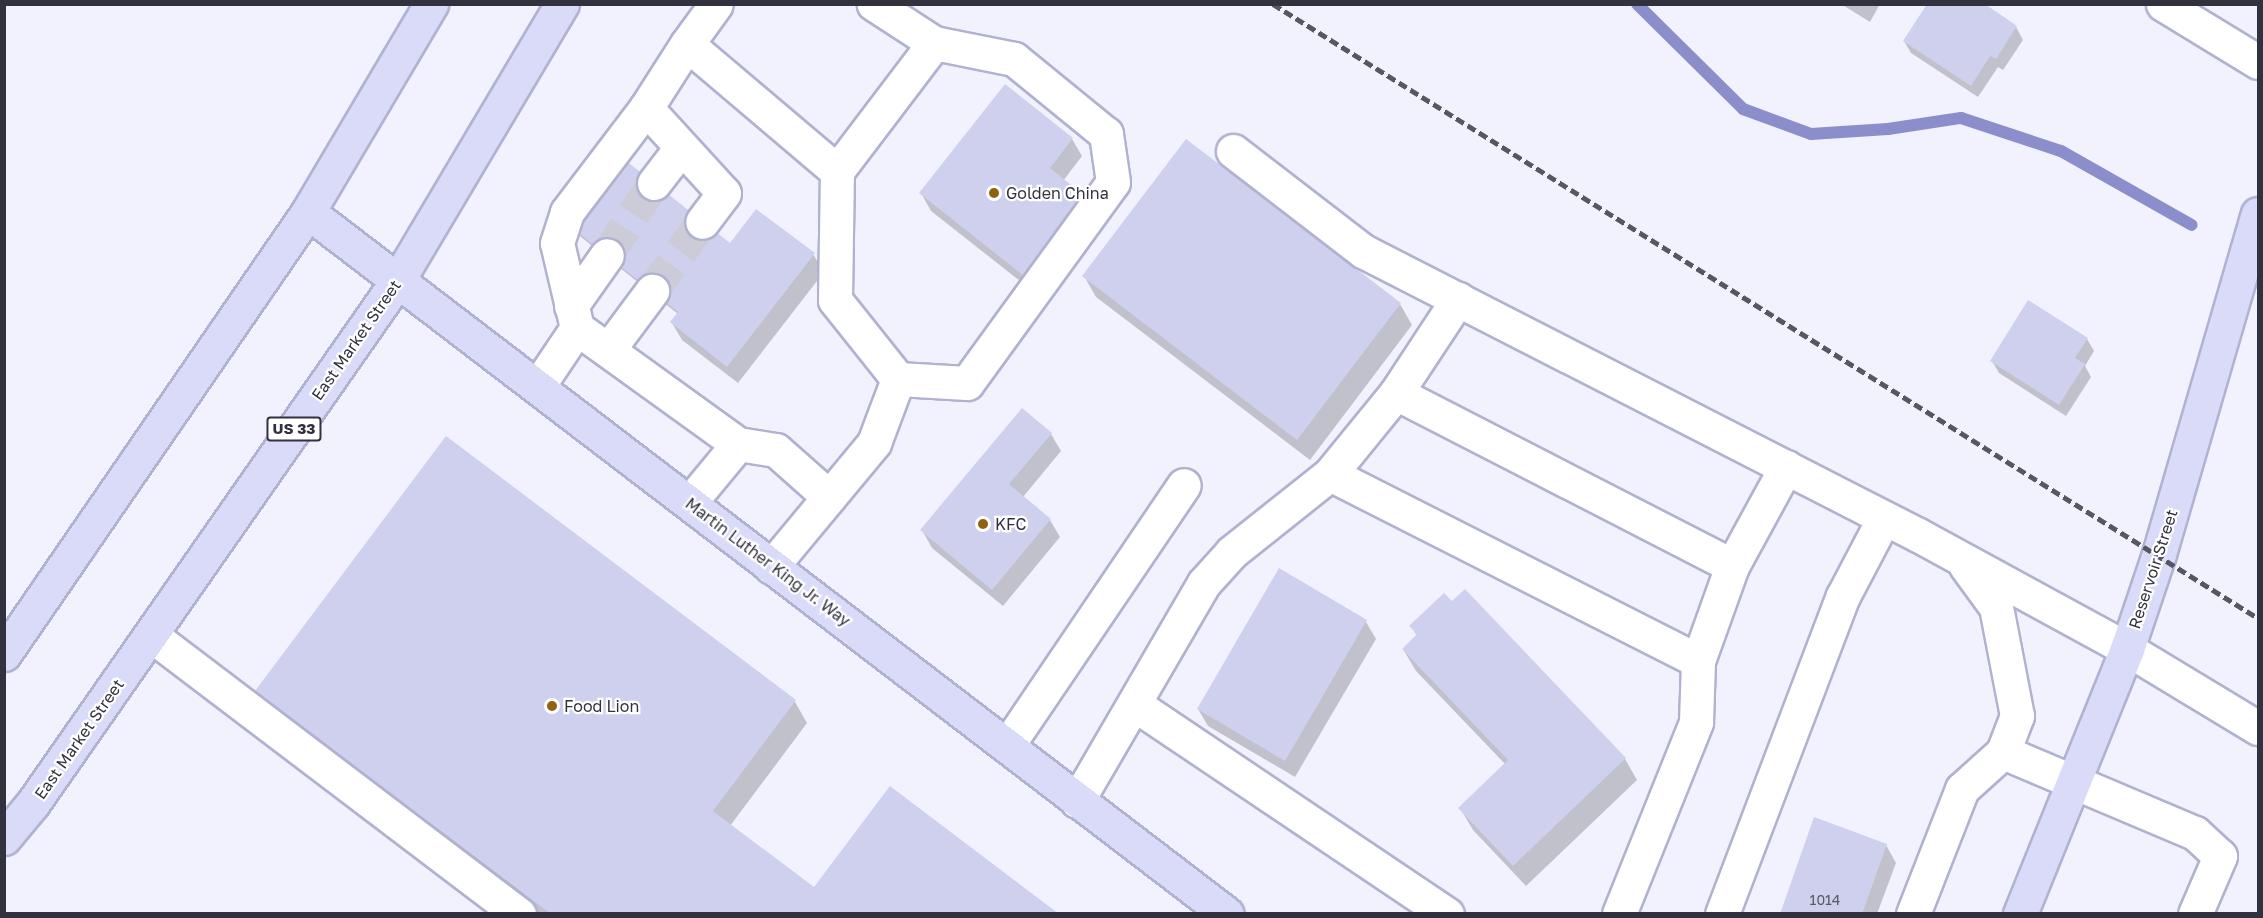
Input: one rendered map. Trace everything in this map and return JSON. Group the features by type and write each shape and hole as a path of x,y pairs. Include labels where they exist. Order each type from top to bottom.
{"main road":[{"path":"4,654 308,212 431,4"},
{"name":"East Market Street","path":"4,838 33,803 152,635 398,280 562,4"},
{"name":"Martin Luther King Jr. Way","path":"308,212 1227,914"},
{"name":"Reservoir Street","path":"2020,914 2127,649 2159,554 2259,214"}],"street":[{"path":"716,4 646,108 567,212 557,243 574,317 608,350 738,444 776,450 829,497"},
{"path":"874,4 934,43 1014,59 1106,134 1113,182 967,383 898,379 836,300 837,171 934,43"},
{"path":"2163,4 2259,62"},
{"path":"687,44 837,171"},
{"path":"646,108 724,193 702,222"},
{"path":"654,183 681,148"},
{"path":"1233,151 1363,251 1959,557 2127,649 2259,728"},
{"path":"537,386 607,255"},
{"path":"608,350 652,291"},
{"path":"1077,801 1204,583 1232,552 1330,474 1395,393 1458,299"},
{"path":"771,567 874,443 898,379"},
{"path":"1395,393 1732,566"},
{"path":"690,502 738,444"},
{"path":"1619,914 1696,722 1698,662 1732,566 1786,467"},
{"path":"1330,474 1698,662"},
{"path":"1007,746 1184,484"},
{"path":"1722,914 1843,597 1884,518"},
{"path":"1913,914 1962,789 2003,752 2018,716 1996,607 1959,557"},
{"path":"152,635 519,914"},
{"path":"1134,704 1447,914"},
{"path":"2003,752 2195,833 2220,856 2195,914"}],"building":[{"path":"1927,4 1985,4 2017,26 1996,59 1990,56 1971,86 1903,41"},
{"path":"1005,84 1073,138 1050,168 1086,197 1024,276 919,193"},
{"path":"1186,139 1401,303 1297,440 1082,276"},
{"path":"625,160 730,243 756,209 815,253 727,367 670,322 678,312 571,227"},
{"path":"2028,300 2088,338 2075,358 2085,364 2059,405 1990,361"},
{"path":"1022,408 1052,433 1009,484 1051,519 992,590 920,530"},
{"path":"446,436 796,700 713,811 814,887 890,786 1059,914 551,914 255,691"},
{"path":"1279,568 1367,620 1285,761 1197,709"},
{"path":"1465,589 1626,758 1513,866 1458,808 1508,760 1402,649 1417,634 1409,626 1444,593 1452,601"},
{"path":"1814,817 1887,844 1862,914 1780,914"}],"waterway":[{"path":"1637,4 1743,109 1811,134 1888,129 1961,118 2061,151 2192,225"}],"tunnel":[{"path":"607,255 654,183"},
{"path":"652,291 702,222"}],"railway":[{"path":"1273,4 2258,618"}],"place":[{"name":"Golden China","path":"994,193"},
{"name":"KFC","path":"983,524"},
{"name":"Food Lion","path":"552,706"}]}
